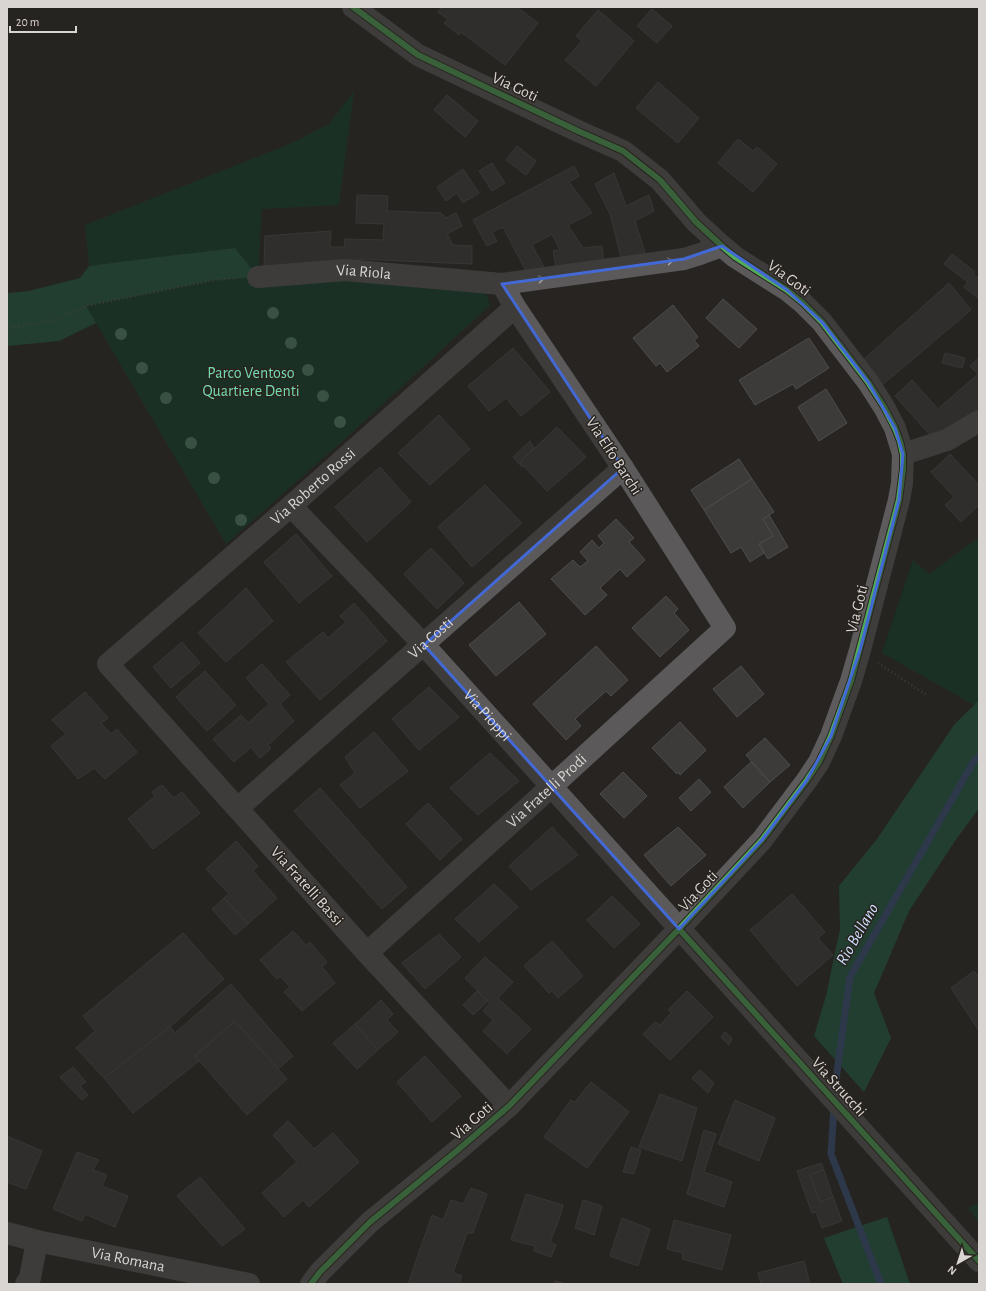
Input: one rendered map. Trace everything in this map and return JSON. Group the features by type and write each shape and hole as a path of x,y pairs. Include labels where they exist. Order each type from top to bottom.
{"street":[{"name":"Via Goti","path":"311,1284 320,1272 346,1245 386,1208 409,1191 509,1106 762,840 808,780 819,762 831,736 851,681 902,483 903,454 895,428 884,407 868,382 822,322 803,303 787,290 735,257 722,246 696,222 660,180 623,151 418,56 354,7"},
{"name":"Via Riola","path":"258,277 345,270 502,284 684,259 722,246"},
{"name":"Via Elfo Barchi","path":"502,284 515,307 623,468 725,628"},
{"name":"Via Roberto Rossi","path":"108,664 291,506 515,307"},
{"path":"903,454 947,440 979,421"},
{"name":"Via Costi","path":"238,808 623,468"},
{"name":"Via Pioppi","path":"291,506 424,644 679,929"},
{"name":"Via Fratelli Prodi","path":"367,953 725,628"},
{"name":"Via Fratelli Bassi","path":"108,664 367,953 509,1106"},
{"name":"Via Strucchi","path":"679,929 979,1261"},
{"name":"Via Romana","path":"7,1233 37,1241 249,1284"},
{"path":"26,1284 30,1278 37,1241"}],"path":[{"path":"7,328 52,321 86,306 206,282 258,277"},
{"path":"860,650 928,696"}],"highlighted area":[{"path":"722,246 787,290 822,322 868,382 895,428 903,454 899,500 860,650 831,736 807,780 762,840 679,929 424,645 623,468 502,284 684,259"}],"green space":[{"name":"Parco Ventoso Quartiere Denti","path":"354,91 339,205 262,209 258,277 482,282 490,305 355,430 226,544 86,306 214,280 257,277 235,248 89,266 85,225 292,143 329,124"},
{"path":"235,248 258,277 214,280 86,306 96,323 59,341 7,346 7,293 29,291 80,278 89,266"},
{"path":"979,537 979,700 974,705 882,653 913,560 929,574"},
{"path":"979,700 979,808 955,841 909,911 874,993 891,1038 864,1092 814,1036 826,996 840,929 839,886 877,839 954,725"},
{"path":"979,1202 979,1223 968,1208"},
{"path":"887,1217 910,1284 843,1284 824,1238"}],"building":[{"path":"442,7 517,7 538,23 505,65 461,32 459,35 444,23 448,19 438,12"},
{"path":"652,9 672,26 657,43 637,26"},
{"path":"598,10 634,41 596,86 565,60 582,41 576,36"},
{"path":"658,82 699,118 678,143 636,108"},
{"path":"447,95 478,121 465,137 434,110"},
{"path":"738,139 753,151 757,147 777,164 753,192 718,163"},
{"path":"517,146 536,161 526,175 506,160"},
{"path":"492,163 505,183 492,191 479,171"},
{"path":"574,166 579,176 569,182 592,213 568,225 583,248 602,246 604,263 556,267 553,251 560,250 552,234 532,245 545,269 527,273 503,227 492,232 497,241 487,246 473,220"},
{"path":"463,169 479,193 463,203 457,193 446,201 437,187"},
{"path":"614,173 626,206 649,195 654,211 635,221 647,259 622,261 610,214 595,184"},
{"path":"357,195 388,196 387,211 441,213 446,218 456,213 462,226 447,234 453,245 472,246 472,264 356,259 356,265 264,266 265,236 331,231 330,247 344,247 345,239 383,240 384,224 356,223"},
{"path":"952,254 975,272 973,274 979,279 979,299 964,287 968,282 944,264"},
{"path":"949,283 971,310 881,386 862,361"},
{"path":"723,299 757,329 739,348 706,318"},
{"path":"673,305 698,337 694,340 699,346 667,372 660,363 656,366 633,338"},
{"path":"809,338 829,368 796,389 793,384 755,405 739,380"},
{"path":"513,348 550,392 521,416 506,398 489,411 468,386"},
{"path":"945,353 965,358 962,368 942,363"},
{"path":"979,358 979,413 932,437 895,396 912,380 938,409 978,374 970,366"},
{"path":"826,389 847,423 819,441 798,407"},
{"path":"439,415 470,449 430,485 398,453"},
{"path":"557,427 586,457 547,491 520,462"},
{"path":"530,441 534,448 520,462 522,467 513,457"},
{"path":"950,454 979,485 979,505 961,522 945,505 954,497 931,472"},
{"path":"739,459 752,479 704,510 691,490"},
{"path":"380,467 411,502 367,542 335,507"},
{"path":"752,479 774,512 763,519 773,536 759,544 764,553 750,562 741,547 731,553 704,510"},
{"path":"485,485 522,523 472,567 438,527"},
{"path":"769,515 788,547 768,559 759,544 773,536 763,519"},
{"path":"616,519 634,538 629,542 645,560 627,577 620,569 600,588 607,595 585,615 551,579 573,560 580,567 588,561 580,552 592,540 599,548 604,543 598,536"},
{"path":"296,534 332,576 299,603 264,562"},
{"path":"431,548 464,583 437,609 404,574"},
{"path":"246,588 273,621 226,662 198,633"},
{"path":"666,596 678,609 674,613 689,630 660,657 632,628"},
{"path":"519,602 546,634 496,676 469,645"},
{"path":"354,603 387,641 320,700 286,662 323,632 328,638 346,622 340,616"},
{"path":"182,642 200,663 171,688 153,667"},
{"path":"596,646 628,680 611,696 606,691 575,719 581,726 566,740 533,704"},
{"path":"262,664 290,695 280,704 294,721 268,745 271,748 260,758 251,747 234,762 213,739 241,715 248,723 269,704 246,678"},
{"path":"741,666 764,694 737,717 713,689"},
{"path":"205,671 236,705 207,731 176,697"},
{"path":"429,687 459,717 419,750 392,719"},
{"path":"85,692 108,718 101,723 111,734 117,729 137,752 105,779 94,768 78,779 51,746 66,734 52,720"},
{"path":"680,722 706,750 680,775 679,772 677,774 652,748"},
{"path":"374,732 408,771 360,808 340,785 355,773 345,757"},
{"path":"765,738 790,765 770,782 746,755"},
{"path":"490,753 519,781 478,815 450,788"},
{"path":"751,762 770,782 743,808 724,787"},
{"path":"623,772 647,796 624,818 600,794"},
{"path":"699,779 711,792 691,811 679,798"},
{"path":"162,785 174,798 182,792 200,813 153,849 128,819 155,796 152,792"},
{"path":"320,788 407,887 382,909 294,811"},
{"path":"428,803 462,839 440,860 406,824"},
{"path":"552,827 578,855 531,890 509,866"},
{"path":"678,827 706,855 671,886 644,855"},
{"path":"236,841 258,866 253,871 277,898 248,924 224,898 229,894 206,869"},
{"path":"494,884 518,907 479,942 455,919"},
{"path":"792,894 825,932 818,938 833,955 797,986 750,930"},
{"path":"612,896 640,924 614,948 587,920"},
{"path":"224,898 248,924 235,935 212,909"},
{"path":"293,931 306,945 310,942 327,962 322,967 335,983 302,1011 284,992 290,987 280,976 277,979 260,960"},
{"path":"183,933 224,979 170,1027 104,1078 76,1048 95,1031 83,1016"},
{"path":"439,934 461,957 425,989 402,963"},
{"path":"552,941 583,976 558,998 552,991 549,993 524,966"},
{"path":"485,957 513,982 498,998 531,1029 507,1054 483,1031 493,1020 483,1011 490,1003 465,978"},
{"path":"974,971 979,977 979,1031 951,988"},
{"path":"231,984 293,1056 278,1069 235,1021 195,1056 199,1061 133,1113 104,1078 170,1027 175,1033"},
{"path":"477,991 488,1001 473,1015 463,1005"},
{"path":"687,991 713,1017 670,1060 643,1034 655,1022 660,1025 672,1012 668,1010"},
{"path":"381,1000 393,1014 387,1020 398,1032 378,1050 355,1024"},
{"path":"235,1021 287,1079 247,1115 195,1056"},
{"path":"355,1024 378,1050 357,1069 333,1043"},
{"path":"725,1032 732,1038 729,1045 721,1037"},
{"path":"425,1056 461,1096 432,1122 397,1082"},
{"path":"73,1067 86,1082 80,1086 88,1095 82,1100 60,1077"},
{"path":"700,1070 714,1083 708,1093 692,1078"},
{"path":"591,1082 629,1112 587,1168 544,1137 571,1100 575,1102"},
{"path":"660,1094 697,1108 682,1161 639,1147"},
{"path":"735,1100 775,1118 759,1161 718,1144"},
{"path":"288,1121 314,1149 333,1133 359,1162 309,1207 303,1200 284,1217 262,1193 297,1162 273,1135"},
{"path":"704,1130 716,1134 704,1172 732,1182 724,1207 687,1194"},
{"path":"7,1136 42,1151 26,1189 7,1182"},
{"path":"631,1147 641,1150 634,1174 623,1172"},
{"path":"77,1152 99,1160 93,1170 107,1175 102,1186 128,1196 115,1227 85,1214 82,1221 53,1209"},
{"path":"821,1163 824,1170 810,1175 820,1202 833,1197 842,1221 822,1228 816,1212 812,1213 797,1171"},
{"path":"824,1170 833,1197 820,1202 810,1175"},
{"path":"200,1177 245,1229 222,1246 177,1196"},
{"path":"471,1188 487,1194 473,1233 467,1233 453,1273 462,1276 459,1284 408,1284 432,1215 443,1220 451,1200 463,1204"},
{"path":"526,1194 563,1205 550,1242 556,1245 551,1257 534,1251 535,1246 511,1240"},
{"path":"583,1200 602,1206 594,1235 575,1228"},
{"path":"622,1218 650,1229 638,1266 610,1256"},
{"path":"674,1220 731,1235 722,1270 682,1259 683,1253 667,1249"},
{"path":"804,1261 810,1284 761,1284 758,1273"},
{"path":"555,1281 566,1284 554,1284"}],"waterway":[{"name":"Rio Bellano","path":"834,1094 850,977 974,761 979,756"},
{"name":"Rio Bellano","path":"834,1106 831,1154 881,1284"}],"cycle path":[{"path":"311,1284 320,1272 370,1222 509,1106 762,840 807,780 819,762 831,736 851,681 899,500 903,469 903,454 900,441 884,407 868,382 822,322 803,303 787,290 735,257 722,246 696,222 660,180 623,151 418,55 353,7"},
{"path":"679,929 979,1261"}]}
